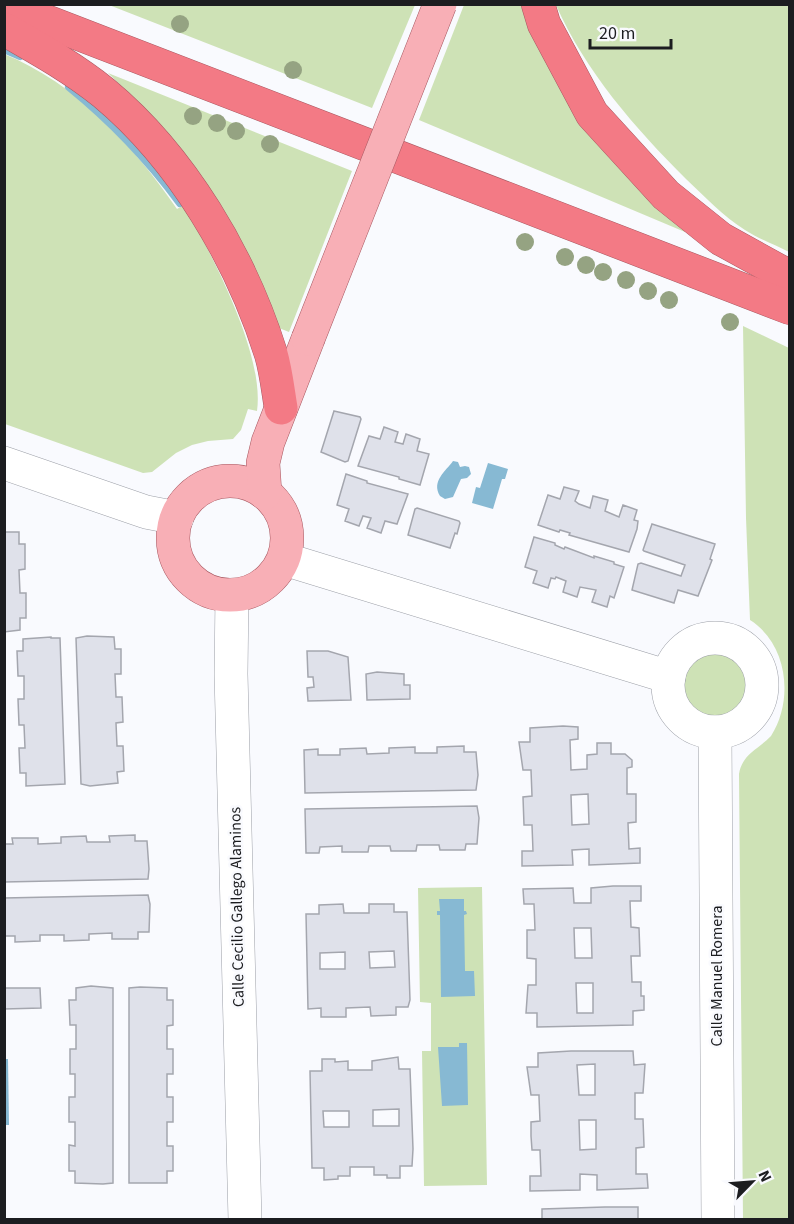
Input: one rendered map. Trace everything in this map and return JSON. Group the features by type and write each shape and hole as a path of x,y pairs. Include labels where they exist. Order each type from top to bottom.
{"highway":[{"path":"4,4 789,308"},
{"path":"538,4 544,24 592,114 658,187 721,239 789,277"},
{"path":"4,29 64,63 105,94 148,137 193,191 229,251 255,313 272,356 281,408"}],"main road":[{"path":"265,492 263,463 268,442 440,4"},
{"path":"232,480 253,464 268,442"},
{"path":"232,480 255,486 265,492 278,506 285,522 287,541 284,559 276,573 264,584 250,592 232,595 216,593 198,585 184,572 176,555 173,537 177,518 185,502 198,490 215,483 232,480"}],"street":[{"path":"4,463 146,512 177,518"},
{"path":"284,559 669,677"},
{"name":"Calle Cecilio Gallego Alaminos","path":"232,595 231,674 244,1220"},
{"path":"708,639 723,639 737,644 749,653 757,664 761,680 761,695 755,710 745,722 731,730 716,732 696,728 680,716 670,698 669,677 682,651 694,643 708,639"},
{"name":"Calle Manuel Romera","path":"716,732 718,1220"}],"green space":[{"path":"109,5 415,5 372,108"},
{"path":"464,5 524,5 687,229 685,232 419,120"},
{"path":"556,5 789,5 789,252 750,233 729,219 667,160 596,76"},
{"path":"4,54 30,66 79,99 142,162 177,209 184,205 222,277 245,334 253,362 257,388 257,411 248,409 241,430 233,439 192,445 176,453 152,472 143,473 5,424"},
{"path":"108,73 352,171 289,332 279,328 143,107"},
{"path":"743,326 789,348 789,1219 743,1219 739,774 747,757 771,736 783,706 784,690 783,674 773,643 763,630 750,620"},
{"path":"715,653 727,655 738,662 745,673 747,685 745,697 738,708 727,715 715,717 703,715 692,708 685,697 683,685 685,673 692,662 703,655"},
{"path":"482,887 487,1185 424,1186 422,1051 431,1051 431,1003 420,1002 418,888"}],"water":[{"path":"453,461 458,462 460,467 469,467 471,474 461,479 453,497 445,499 438,491 438,481"},
{"path":"488,463 508,469 505,479 502,479 493,509 472,503 476,487 480,488"},
{"path":"439,899 464,899 464,911 467,914 464,915 465,971 474,971 475,996 441,997 440,915 437,915 437,911 440,911"},
{"path":"459,1043 467,1043 468,1105 442,1106 438,1047 459,1047"},
{"path":"5,1059 8,1059 9,1125 5,1125"}],"building":[{"path":"334,411 361,419 348,461 345,462 321,452"},
{"path":"384,427 398,432 395,442 403,444 406,434 420,439 417,451 429,454 420,485 358,466 369,436 380,439"},
{"path":"346,474 367,481 367,483 408,494 397,524 385,521 381,533 367,528 371,518 363,516 359,526 345,521 349,509 337,505"},
{"path":"564,487 579,491 575,501 590,508 593,496 608,500 605,511 619,517 623,505 637,510 634,520 638,521 637,529 629,552 538,525 548,495 560,499"},
{"path":"417,508 459,521 457,534 455,533 450,548 408,535"},
{"path":"652,524 715,544 710,559 712,560 698,596 678,590 674,603 632,590 638,564 681,576 685,565 643,550"},
{"path":"4,532 19,532 19,544 25,544 25,569 19,570 20,593 26,593 26,618 20,618 20,630 4,632"},
{"path":"534,537 555,543 564,549 565,547 624,567 614,598 610,596 607,607 592,602 596,590 580,587 577,597 563,592 566,581 556,577 551,578 548,588 533,583 537,571 525,567"},
{"path":"114,637 115,649 121,649 121,674 115,674 116,697 122,697 123,722 116,723 117,746 123,746 124,771 117,772 118,783 90,786 81,784 76,638"},
{"path":"60,638 65,784 26,786 26,773 20,773 19,748 25,748 24,725 19,725 18,699 24,699 24,676 18,676 17,651 23,651 23,639"},
{"path":"307,651 328,651 348,657 351,700 308,701 307,688 314,687 313,677 308,677"},
{"path":"377,672 404,674 404,685 410,685 410,699 367,700 366,674"},
{"path":"578,727 578,739 570,740 571,770 587,769 587,755 597,754 597,743 611,743 611,754 625,754 632,760 632,767 627,768 627,794 636,794 636,822 628,823 629,849 640,848 640,863 589,865 589,849 572,850 573,865 522,866 522,851 533,851 532,825 524,825 523,797 532,796 531,770 523,770 519,742 530,742 530,728","holes":["588,794 589,824 572,825 571,795"]},
{"path":"464,746 464,752 476,752 478,775 476,790 305,793 304,750 318,749 318,755 340,755 340,749 366,748 367,754 389,753 389,748 415,747 415,753 437,753 437,747"},
{"path":"477,806 479,818 477,844 466,844 465,850 440,850 439,845 417,845 416,851 391,851 390,846 369,846 368,852 342,852 342,846 320,847 319,853 306,853 305,809"},
{"path":"135,835 135,841 147,841 148,879 4,882 4,844 13,844 12,838 38,838 38,844 61,843 61,837 86,836 87,842 110,842 109,836"},
{"path":"641,886 641,901 630,901 631,927 639,928 640,956 631,956 632,982 641,982 644,1010 633,1011 633,1025 537,1027 537,1013 526,1013 528,985 536,985 536,959 527,958 527,930 535,930 534,904 524,904 523,889 573,888 574,903 591,903 591,888","holes":["574,928 591,928 592,958 575,958","576,983 593,983 593,1013 577,1013"]},
{"path":"148,895 149,932 138,932 138,939 112,939 112,933 89,934 89,940 64,941 64,935 40,935 40,941 15,942 15,936 4,936 4,898"},
{"path":"343,904 344,913 369,913 369,904 394,904 394,912 407,912 410,1000 408,1007 396,1007 396,1015 371,1016 370,1007 346,1008 346,1017 321,1017 321,1008 308,1009 306,914 319,914 319,905","holes":["394,951 395,967 370,968 369,952","345,952 345,969 320,969 320,953"]},
{"path":"91,986 113,988 113,1183 103,1184 75,1183 75,1171 69,1171 69,1145 75,1146 75,1122 69,1122 69,1097 75,1097 75,1074 70,1074 70,1049 76,1049 76,1025 70,1025 69,1000 76,1000 76,988"},
{"path":"4,988 40,988 41,1008 4,1009"},
{"path":"129,988 167,988 167,1000 173,1000 173,1025 167,1026 167,1049 173,1049 173,1074 167,1074 167,1097 173,1097 173,1122 167,1122 167,1146 173,1146 173,1171 167,1171 167,1183 129,1183"},
{"path":"633,1051 634,1065 645,1064 643,1093 635,1093 635,1119 643,1119 644,1146 636,1148 636,1174 647,1174 648,1188 597,1190 597,1175 580,1174 580,1190 530,1191 530,1176 541,1176 540,1150 532,1150 531,1122 540,1121 539,1095 531,1095 527,1067 538,1067 538,1053","holes":["595,1064 595,1095 579,1095 577,1065","579,1120 596,1120 596,1149 580,1150"]},
{"path":"398,1057 399,1069 410,1069 412,1166 400,1166 400,1178 374,1175 374,1167 350,1167 350,1176 338,1176 338,1179 324,1180 324,1168 312,1168 310,1071 322,1071 322,1059 335,1059 335,1062 348,1061 348,1070 372,1070 372,1061","holes":["399,1109 399,1126 373,1126 373,1110","323,1111 349,1111 349,1127 324,1127"]},
{"path":"638,1207 638,1220 542,1220 542,1209"}],"waterway":[{"path":"4,49 20,56"},
{"path":"69,87 100,113 128,142 180,203"}]}
